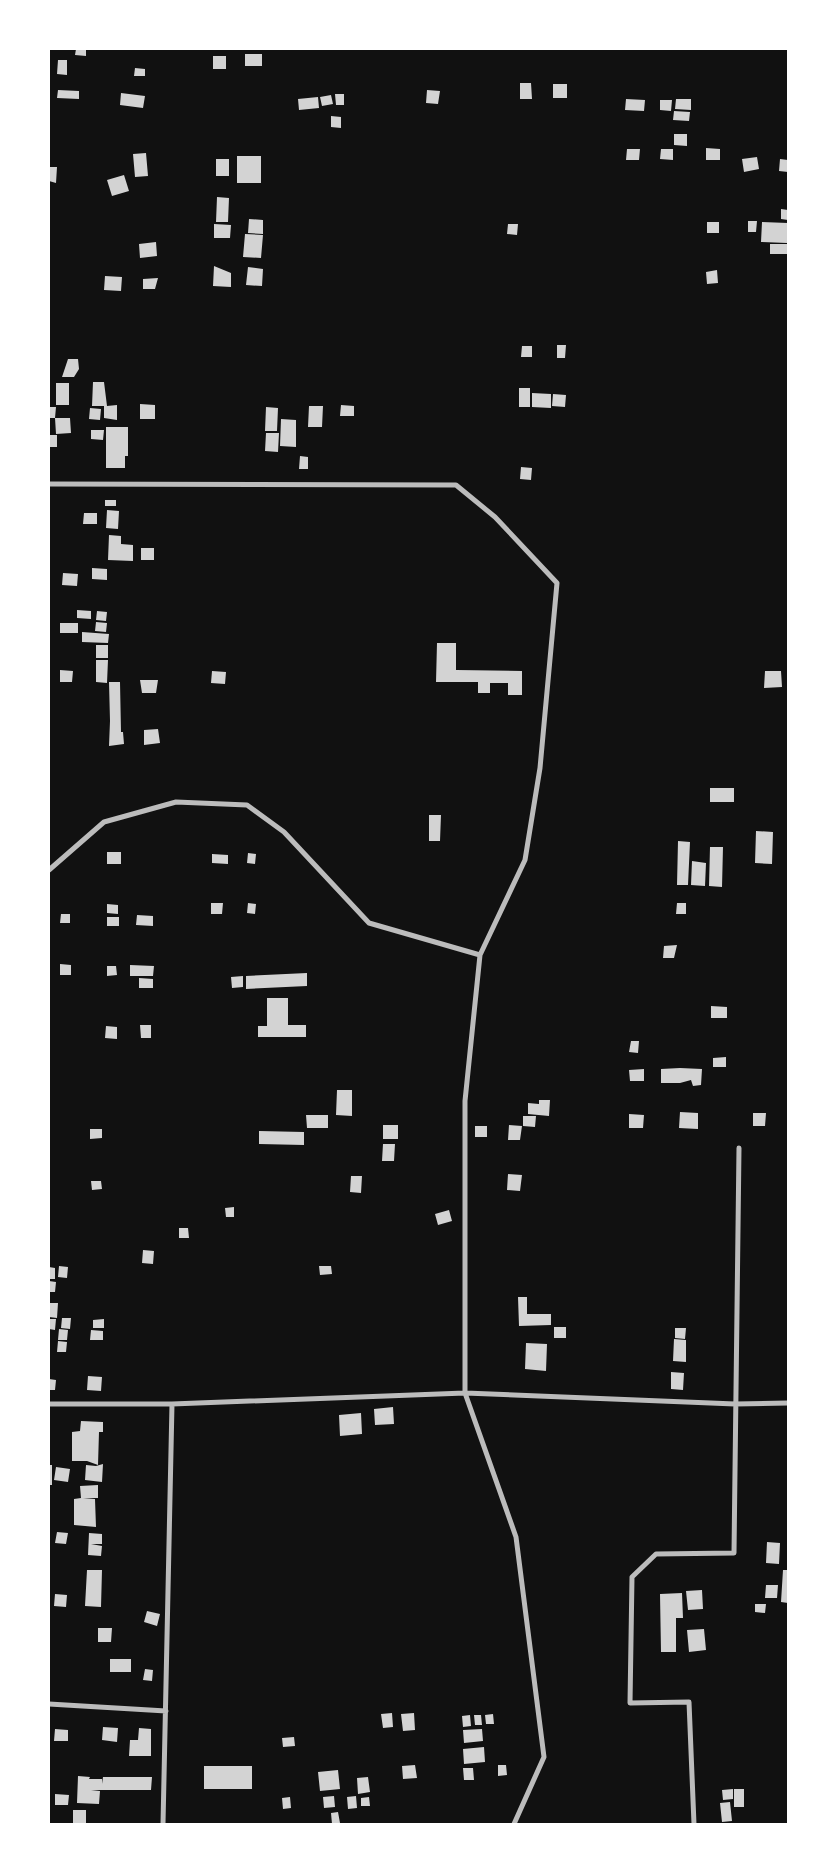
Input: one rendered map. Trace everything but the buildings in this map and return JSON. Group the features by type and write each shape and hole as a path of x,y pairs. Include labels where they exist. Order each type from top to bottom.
{"street":[{"path":"49,484 456,485 495,517 557,583 540,768 525,860 480,955 464,1101 465,1393 516,1537 544,1757 514,1824"},
{"path":"49,870 104,822 176,802 247,805 284,832 369,924 480,955"},
{"path":"694,1824 689,1702 630,1704 632,1577 656,1554 734,1553 739,1148"},
{"path":"49,1404 172,1404 465,1393 736,1404 788,1403"},
{"path":"163,1824 172,1404"},
{"path":"49,1704 166,1711"}]}
